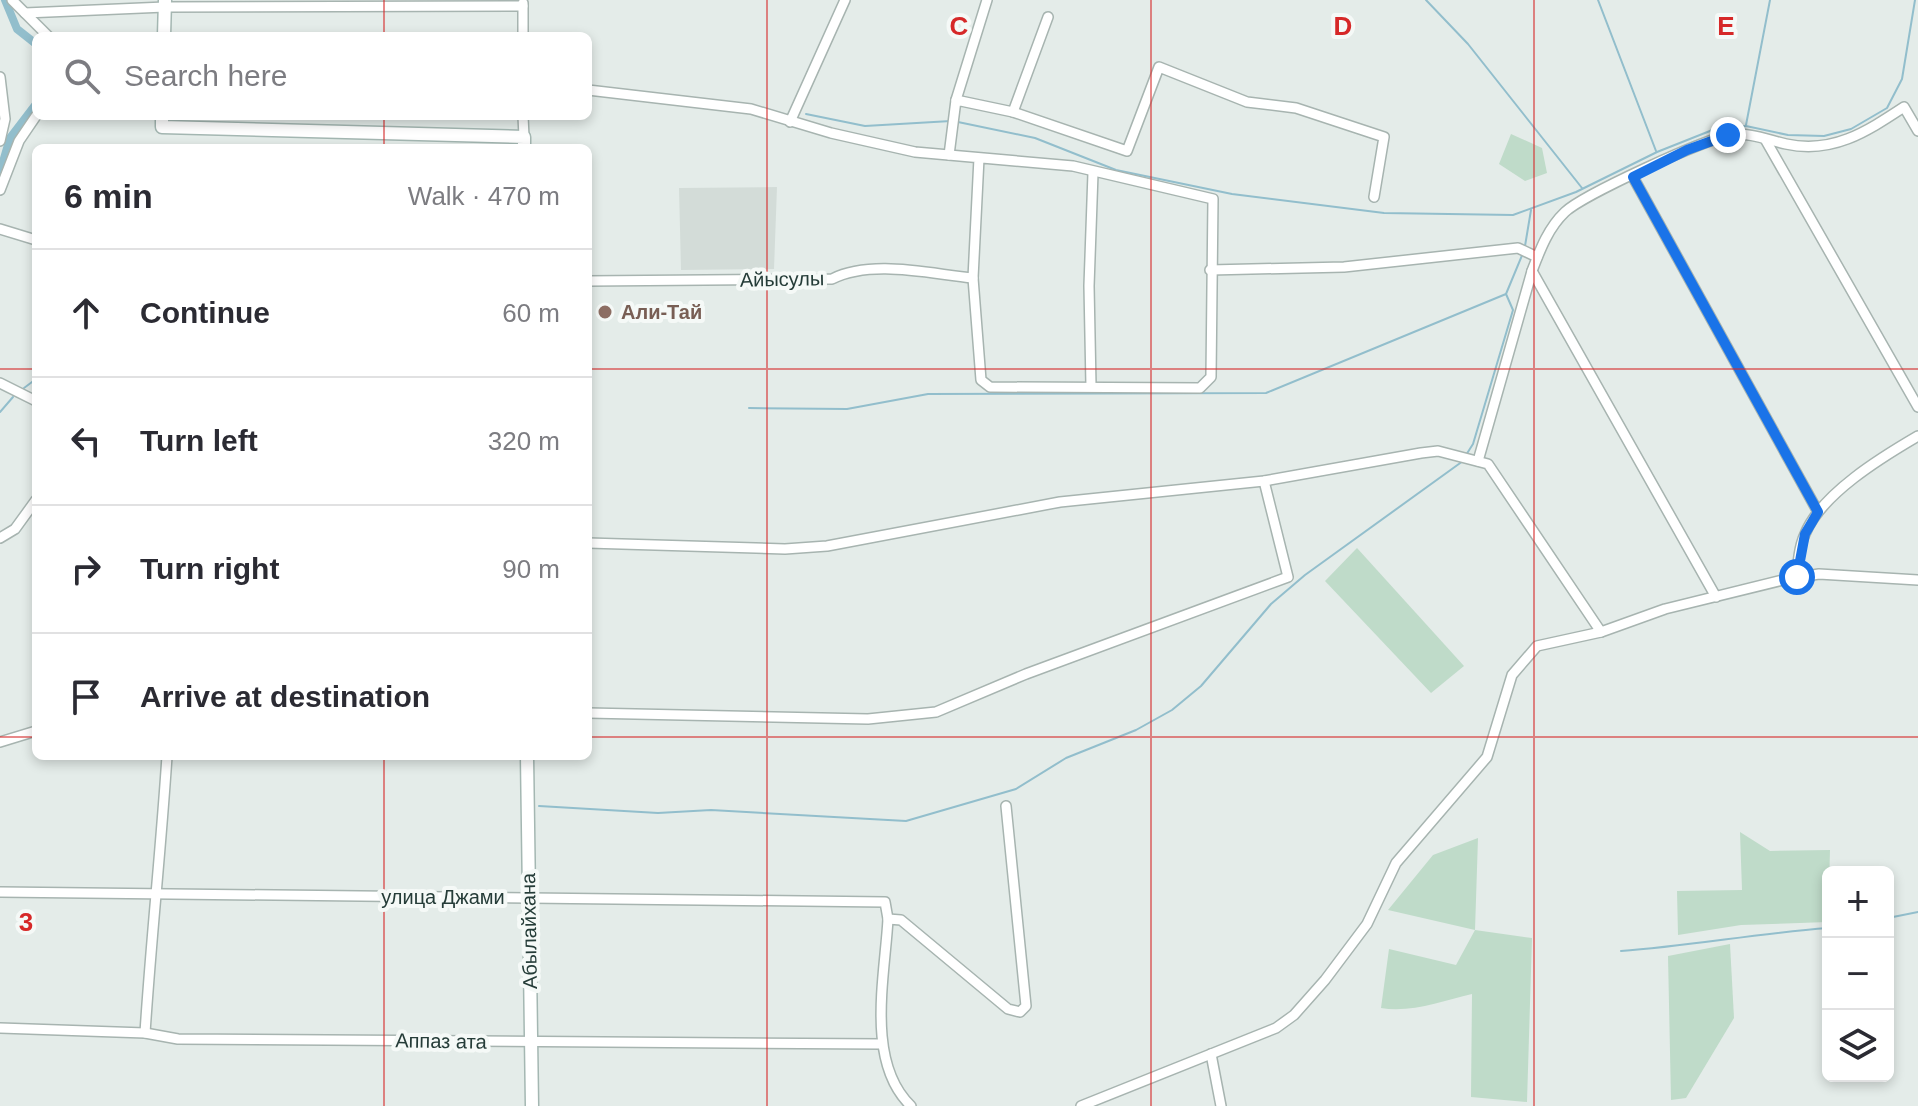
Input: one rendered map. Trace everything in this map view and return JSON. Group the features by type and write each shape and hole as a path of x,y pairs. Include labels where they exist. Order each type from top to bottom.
{"main road":[{"path":"164,32 165,4"},
{"path":"162,122 524,143"},
{"name":"Абылайхана","path":"527,760 532,1106"}],"street":[{"path":"12,0 44,32"},
{"path":"790,122 845,0"},
{"path":"949,155 956,100 987,0"},
{"path":"25,13 165,4 523,3 523,32"},
{"path":"1013,112 1048,17"},
{"path":"956,100 1013,112 1127,151 1159,67 1247,102 1296,108 1384,137 1374,197"},
{"path":"0,77 5,119 0,141"},
{"path":"592,90 751,109 790,122 915,152 1073,166 1213,199 1211,377 1200,388 990,387 981,380 973,278 979,158"},
{"path":"1478,461 1532,271 1555,223 1565,211 1687,150 1728,135 1743,134 1800,147 1840,143 1855,139 1904,107 1918,131"},
{"path":"0,190 19,141 33,120"},
{"path":"523,120 524,143"},
{"path":"1765,139 1918,407"},
{"path":"1091,386 1089,286 1093,173"},
{"path":"1633,177 1818,512"},
{"path":"0,229 32,239"},
{"path":"1210,270 1344,267 1518,248 1537,257"},
{"name":"Айысулы","path":"592,281 832,279 848,271 892,270 973,278"},
{"path":"1532,271 1716,597"},
{"path":"1,385 32,399"},
{"path":"1797,577 1805,534 1818,512 1860,475 1918,436"},
{"path":"592,543 785,549 827,546 1075,500 1264,481 1438,451 1488,464 1601,632"},
{"path":"592,713 868,719 936,712 1054,663 1288,577 1264,481"},
{"path":"0,538 15,529 32,506"},
{"path":"1081,1106 1276,1028 1294,1015 1367,924 1396,863 1487,757 1512,675 1537,646 1601,632 1665,609 1797,577 1819,574 1918,580"},
{"path":"0,742 32,732"},
{"path":"145,1033 167,760"},
{"path":"911,1106 898,1093 882,1044 888,919 901,920 1008,1009 1020,1012 1026,1006 1006,806"},
{"name":"улица Джами","path":"0,892 885,902 888,919"},
{"name":"Аппаз ата","path":"0,1028 145,1033 178,1039 882,1044"},
{"path":"1211,1054 1221,1106"}],"shaded area":[{"path":"777,187 774,269 681,270 679,188"}],"green space":[{"path":"1511,134 1542,148 1547,173 1525,181 1499,164"},
{"path":"1357,548 1464,666 1431,693 1325,581"},
{"path":"1740,832 1770,851 1830,850 1830,866 1822,866 1822,922 1741,925 1678,935 1677,891 1742,890"},
{"path":"1478,838 1475,930 1388,910 1433,855"},
{"path":"1475,930 1532,938 1527,1102 1471,1097 1472,994 1415,1008 1381,1008 1389,949 1456,965"},
{"path":"1730,944 1734,1018 1686,1098 1671,1100 1668,956"}],"waterway":[{"path":"5,0 17,29 32,41"},
{"path":"1426,0 1468,44 1582,188"},
{"path":"1598,0 1656,151"},
{"path":"1746,125 1770,0"},
{"path":"958,122 1035,138 1116,170 1232,194 1384,213 1513,215 1576,192 1657,152 1720,127 1746,126 1788,135 1824,136 1851,129 1887,108 1902,79 1915,0"},
{"path":"0,172 10,138 32,109"},
{"path":"806,114 865,126 951,121"},
{"path":"1525,246 1531,210"},
{"path":"749,408 847,409 928,394 1266,393 1506,294 1523,253"},
{"path":"1466,455 1473,444 1513,310 1506,294"},
{"path":"24,388 32,382"},
{"path":"0,412 13,397"},
{"path":"539,806 658,813 711,810 906,821 1016,789 1066,758 1136,730 1172,710 1201,686 1271,604 1305,575 1463,461"},
{"path":"1894,917 1918,912"},
{"path":"1621,951 1822,929"}],"place":[{"name":"Али-Тай","path":"605,312"}],"route":[{"path":"1728,135 1687,150 1633,177 1818,512 1805,534 1797,577"}]}
